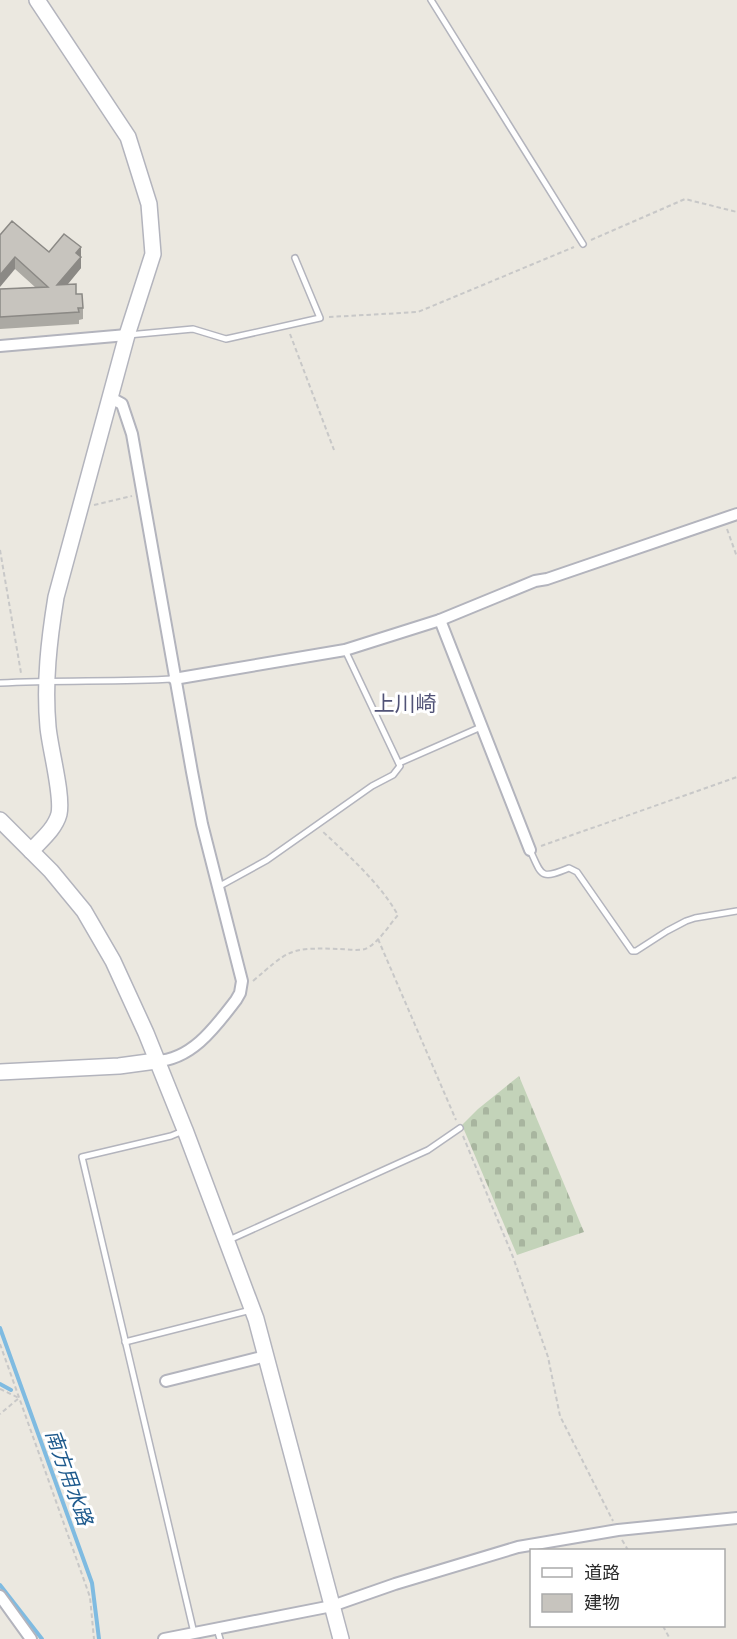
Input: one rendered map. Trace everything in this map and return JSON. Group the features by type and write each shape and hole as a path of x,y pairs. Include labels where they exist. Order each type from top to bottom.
{"street":[{"path":"31,851 54,825 59,812 59,797 48,725 46,681 56,597 127,335 153,254 149,204 128,137 37,0"},
{"path":"0,346 127,335"},
{"path":"0,1072 119,1066 180,1057 196,1045 236,1000 242,985 242,976 202,824 174,679 132,434 122,404 111,398"},
{"path":"174,679 345,650 440,620 535,581 547,579 737,514"},
{"path":"440,620 530,850"},
{"path":"0,820 75,899 103,941 130,995 185,1130 252,1310 341,1639"},
{"path":"166,1381 266,1356"},
{"path":"164,1639 194,1633 218,1634 332,1606 395,1584 518,1547 618,1530 737,1518"},
{"path":"0,1596 31,1639"}],"lane":[{"path":"431,0 584,243"},
{"path":"127,335 194,329 226,339 320,318 295,258"},
{"path":"218,887 267,860 399,769 399,763 345,650"},
{"path":"0,683 174,679"},
{"path":"399,763 481,727"},
{"path":"530,850 540,872 544,875 550,876 569,868 577,872 632,951 636,951 667,931 694,918 737,911"},
{"path":"227,1241 428,1150 460,1128"},
{"path":"185,1130 171,1136 82,1157 194,1633"},
{"path":"125,1342 252,1310"}],"path":[{"path":"320,318 418,312 685,200 737,212"},
{"path":"287,325 333,450"},
{"path":"79,508 142,494"},
{"path":"724,520 737,557"},
{"path":"0,550 21,682"},
{"path":"530,850 737,777"},
{"path":"242,985 251,983 277,959 291,952 313,948 366,949 378,939 398,915 370,876 316,825"},
{"path":"378,939 513,1257 548,1357 560,1416 627,1549"},
{"path":"0,1344 90,1597 94,1639"},
{"path":"0,1389 19,1398"},
{"path":"0,1414 19,1398"}],"green space":[{"path":"519,1076 584,1232 517,1255 462,1125"}],"building":[{"path":"12,221 49,252 64,234 81,247 76,253 81,257 57,285 76,284 76,294 82,294 83,308 78,308 79,312 0,317 0,289 48,287 15,257 0,275 0,235"}],"waterway":[{"name":"南方用水路","path":"0,1328 92,1583 99,1639"},
{"path":"0,1384 11,1390"},
{"path":"0,1585 42,1639"}],"district":[{"name":"上川崎","path":"405,702"}]}
